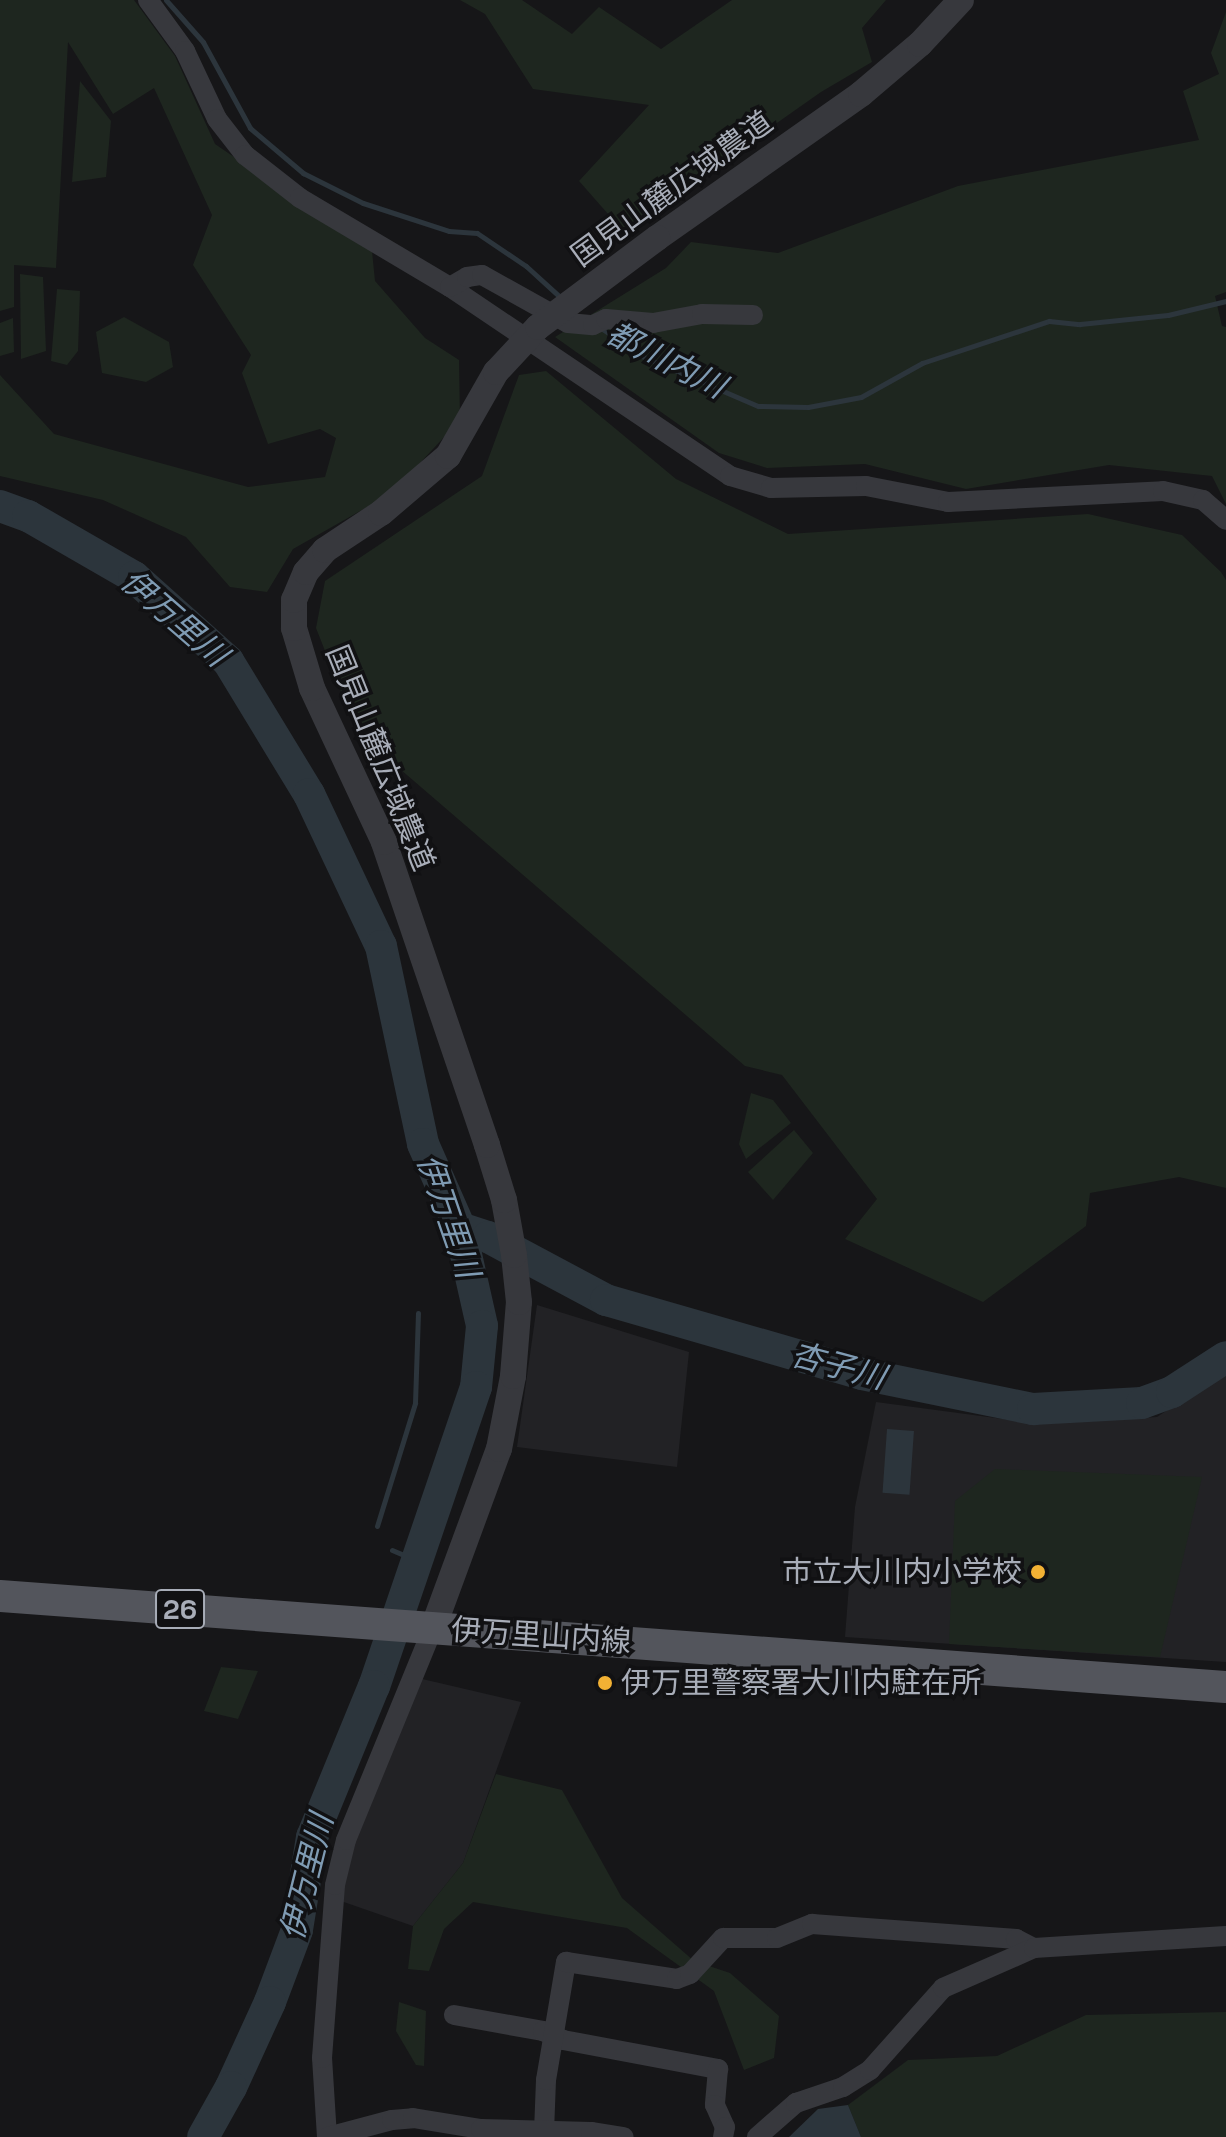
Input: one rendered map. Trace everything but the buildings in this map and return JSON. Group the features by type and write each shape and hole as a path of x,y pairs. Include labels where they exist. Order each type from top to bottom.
{"main road":[{"name":"伊万里山内線","path":"0,1596 1226,1687"}],"street":[{"path":"148,0 185,51 217,119 245,155 300,198 531,334 730,476 771,488 866,486 948,502 1163,491 1203,500 1226,520"},
{"name":"国見山麓広域農道","path":"430,1627 499,1449 513,1376 519,1302 504,1200 384,842 312,688 294,628 294,600 306,572 325,550 381,513 448,456 496,372 531,334 657,238 861,94 920,44 961,0"},
{"path":"450,287 467,277 482,275 545,314 568,323 653,323 702,314 753,315"},
{"path":"430,1627 346,1840 335,1885 322,2058 328,2137 392,2120 413,2118 481,2129 624,2137"},
{"path":"544,2132 554,2036 566,1962 677,1979 690,1974 723,1938 777,1938 812,1924 1016,1939 1034,1948"},
{"path":"757,2137 796,2103 843,2087 870,2070 943,1988 1034,1948 1226,1936"},
{"path":"454,2015 718,2069 715,2105 725,2127 723,2137"}],"shaded area":[{"path":"0,0 134,0 175,56 215,144 372,251 375,281 425,338 459,360 460,420 392,493 293,549 267,592 230,587 186,537 103,500 0,476 0,375 54,434 248,487 325,477 336,438 320,429 268,444 242,373 251,355 193,265 212,215 154,88 113,114 68,42 56,268 14,265 14,307 0,311"},
{"path":"460,0 522,0 572,34 599,7 661,49 732,0 886,0 862,28 872,62 821,92 623,231 579,181 649,105 533,89 485,14"},
{"path":"1226,12 1226,292 1215,296 1222,326 1226,327 1226,504 1212,476 1109,465 966,489 865,464 767,468 719,453 555,337 666,268 691,242 778,253 958,186 1199,140 1183,91 1219,74 1211,53"},
{"path":"80,81 111,121 106,177 72,182"},
{"path":"20,274 43,277 46,351 21,359"},
{"path":"57,289 80,291 78,351 67,365 51,361"},
{"path":"124,317 169,342 173,367 146,382 102,373 96,332"},
{"path":"13,318 14,352 0,356 0,323"},
{"path":"546,371 676,479 788,534 1088,514 1182,535 1221,572 1226,580 1226,1188 1179,1177 1090,1193 1086,1226 983,1302 845,1239 877,1199 782,1075 745,1066 357,732 316,628 325,581 482,476 519,375"},
{"path":"751,1093 773,1100 791,1123 746,1159 739,1144"},
{"path":"794,1130 813,1153 773,1200 748,1172"},
{"path":"537,1305 689,1352 677,1467 517,1447"},
{"name":"市立大川内小学校","path":"1226,1371 1226,1662 845,1637 855,1507 876,1402 1041,1424 1157,1417"},
{"path":"887,1429 914,1431 909,1495 883,1493"},
{"path":"995,1469 1202,1477 1160,1657 949,1644 955,1501"},
{"path":"221,1667 258,1671 238,1719 204,1711"},
{"path":"418,1678 521,1702 463,1863 413,1926 338,1900 351,1842"},
{"path":"496,1774 562,1790 622,1898 694,1961 730,1973 779,2016 774,2058 744,2070 714,1991 627,1928 473,1902 444,1929 429,1971 408,1969 413,1926 463,1863"},
{"path":"399,2002 426,2011 424,2066 416,2065 396,2031"},
{"path":"1226,2012 1226,2137 861,2137 848,2105 908,2060 997,2056 1086,2015"},
{"path":"848,2105 861,2137 789,2137 818,2109"}],"waterway":[{"name":"都川内川","path":"166,0 203,42 250,128 303,173 363,203 449,231 477,233 526,266 561,298"},
{"name":"都川内川","path":"601,328 644,357 758,406 808,407 861,397 922,363 1049,321 1080,324 1168,315 1226,301"},
{"name":"伊万里川","path":"0,506 28,516 134,577 228,661 309,794 381,946 423,1144 460,1228 482,1326 476,1387 374,1686 312,1837 297,1930 270,2002 231,2087 203,2137"},
{"name":"杏子川","path":"460,1228 488,1237 606,1300 862,1374 1033,1409 1142,1403 1172,1392 1226,1357"},
{"path":"377,1526 415,1403 418,1313"},
{"path":"392,1550 416,1560"}],"place":[{"name":"市立大川内小学校","path":"1038,1572"},
{"name":"伊万里警察署大川内駐在所","path":"605,1683"}]}
